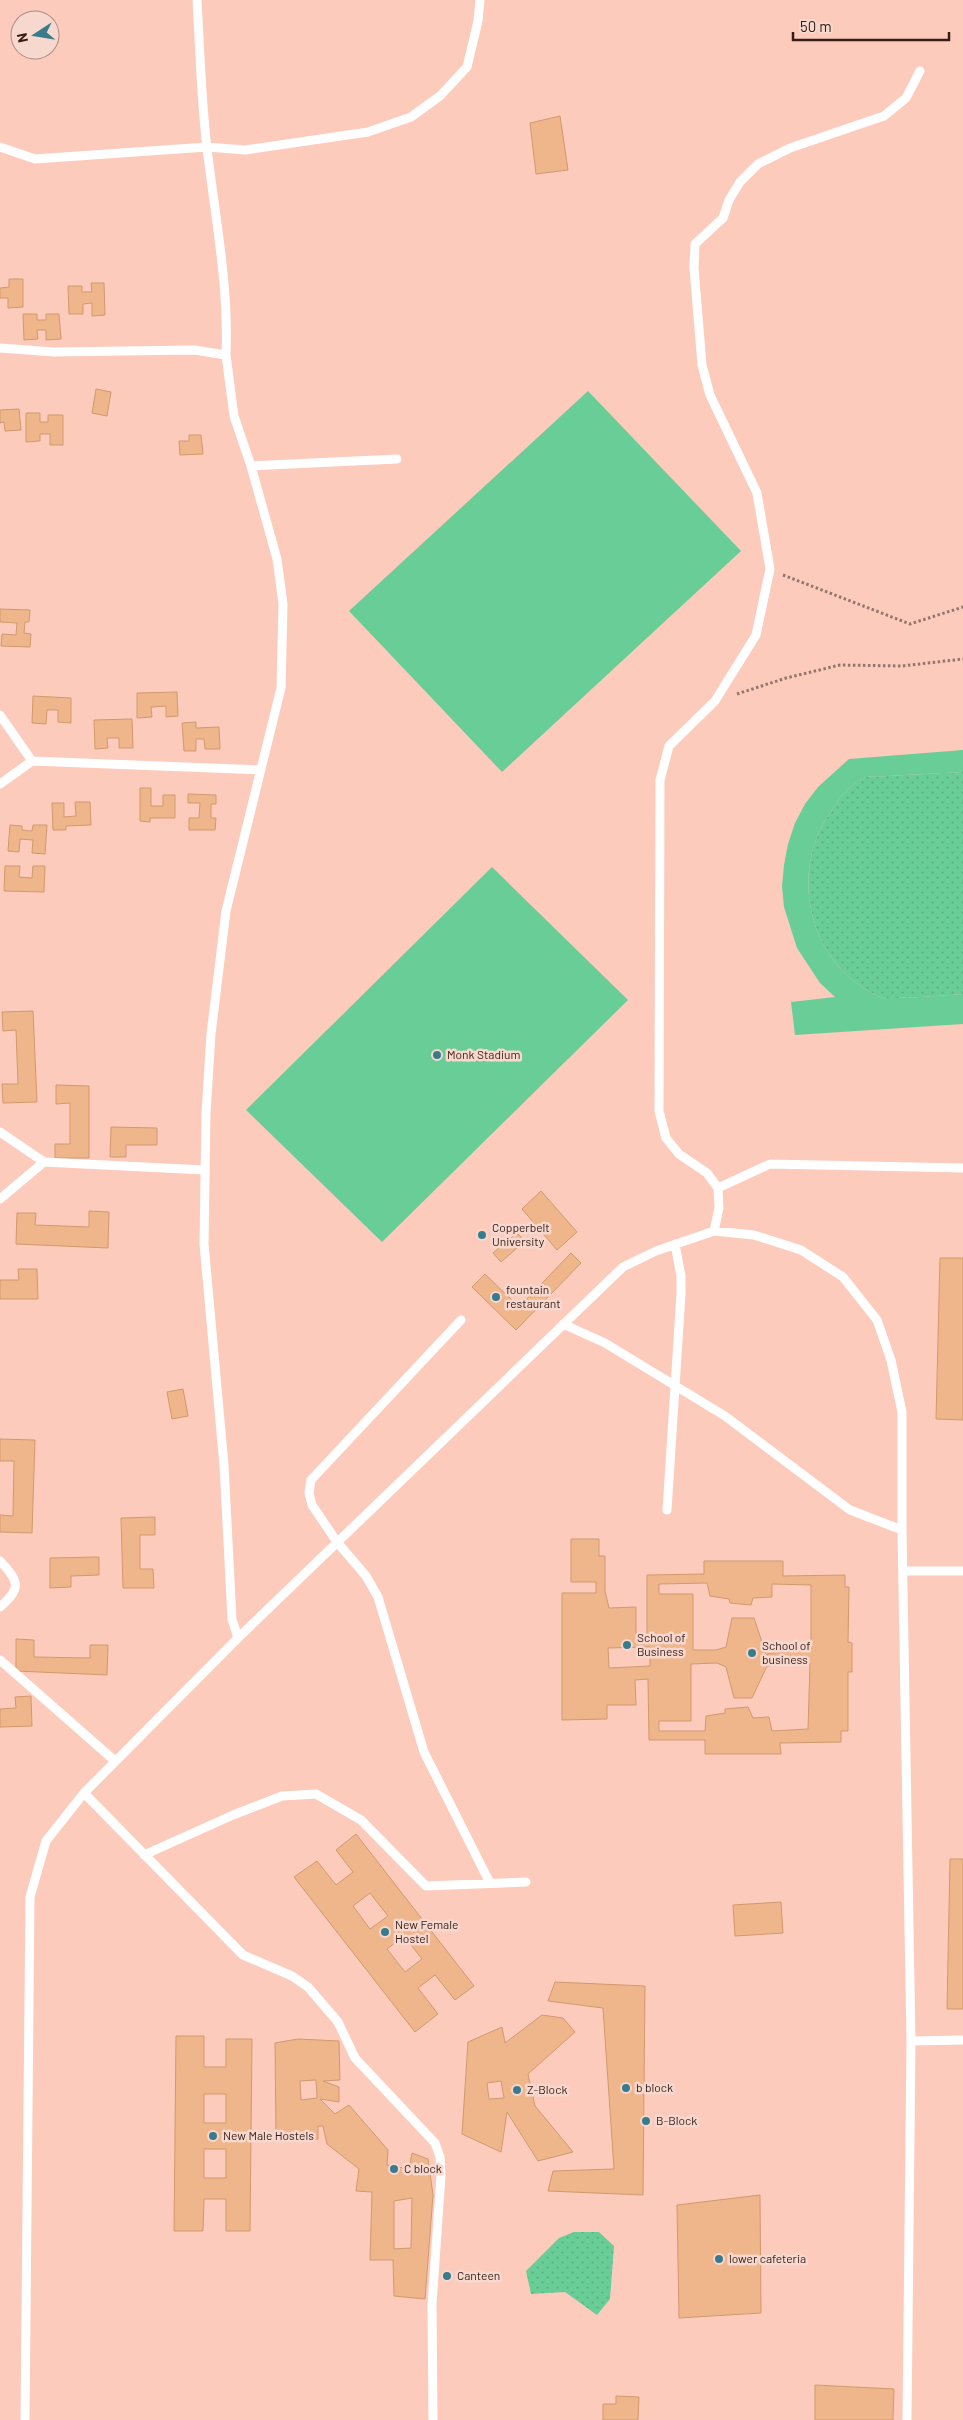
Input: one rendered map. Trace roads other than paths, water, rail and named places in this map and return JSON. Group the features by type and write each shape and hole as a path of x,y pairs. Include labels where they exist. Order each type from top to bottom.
{"lane":[{"path":"197,0 207,147 216,213 227,328 226,355 234,416 251,466 277,559 283,604 281,688 226,910 211,1034 204,1170 204,1244 224,1465 232,1619 238,1638"},
{"path":"0,147 35,159 207,147 245,150 368,132 411,117 440,96 467,67 478,21 480,0"},
{"path":"714,1231 719,1208 718,1188 707,1173 679,1154 666,1138 660,1111 660,780 669,746 715,701 756,635 770,569 757,493 710,395 702,365 694,268 695,244 724,218 729,200 740,182 758,164 790,148 884,116 906,98 920,71"},
{"path":"0,348 54,352 194,350 226,355"},
{"path":"251,466 397,459"},
{"path":"0,715 32,761"},
{"path":"0,784 32,761 261,770"},
{"path":"0,1132 44,1162 204,1170"},
{"path":"0,1199 44,1162"},
{"path":"718,1188 770,1164 963,1168"},
{"path":"26,2420 30,1897 46,1841 84,1793 238,1638 623,1266 675,1244 714,1231 754,1235 801,1250 843,1278 876,1320 891,1360 902,1412 902,1571 911,2041 907,2420"},
{"path":"667,1510 676,1386 681,1276 675,1244"},
{"path":"461,1320 311,1480 308,1493 312,1506 337,1542 366,1576 378,1597 424,1752 490,1883"},
{"path":"563,1324 605,1343 725,1416 850,1510 902,1530"},
{"path":"0,1561 14,1576 16,1587 13,1596 0,1607"},
{"path":"902,1571 963,1571"},
{"path":"0,1660 115,1761"},
{"path":"84,1793 243,1955 292,1976 308,1987 338,2022 355,2058 435,2142 440,2157 441,2176 432,2304 433,2420"},
{"path":"144,1855 233,1815 282,1796 316,1794 362,1820 426,1886 526,1882"},
{"path":"911,2041 963,2040"}],"place":[{"name":"Monk Stadium","path":"437,1055"},
{"name":"Copperbelt University","path":"482,1235"},
{"name":"fountain restaurant","path":"496,1297"},
{"name":"School of Business","path":"627,1645"},
{"name":"School of business","path":"752,1653"},
{"name":"New Female Hostel","path":"385,1932"},
{"name":"b block","path":"626,2088"},
{"name":"Z-Block","path":"517,2090"},
{"name":"B-Block","path":"646,2121"},
{"name":"New Male Hostels","path":"213,2136"},
{"name":"C block","path":"394,2169"},
{"name":"lower cafeteria","path":"719,2259"},
{"name":"Canteen","path":"447,2276"}]}
